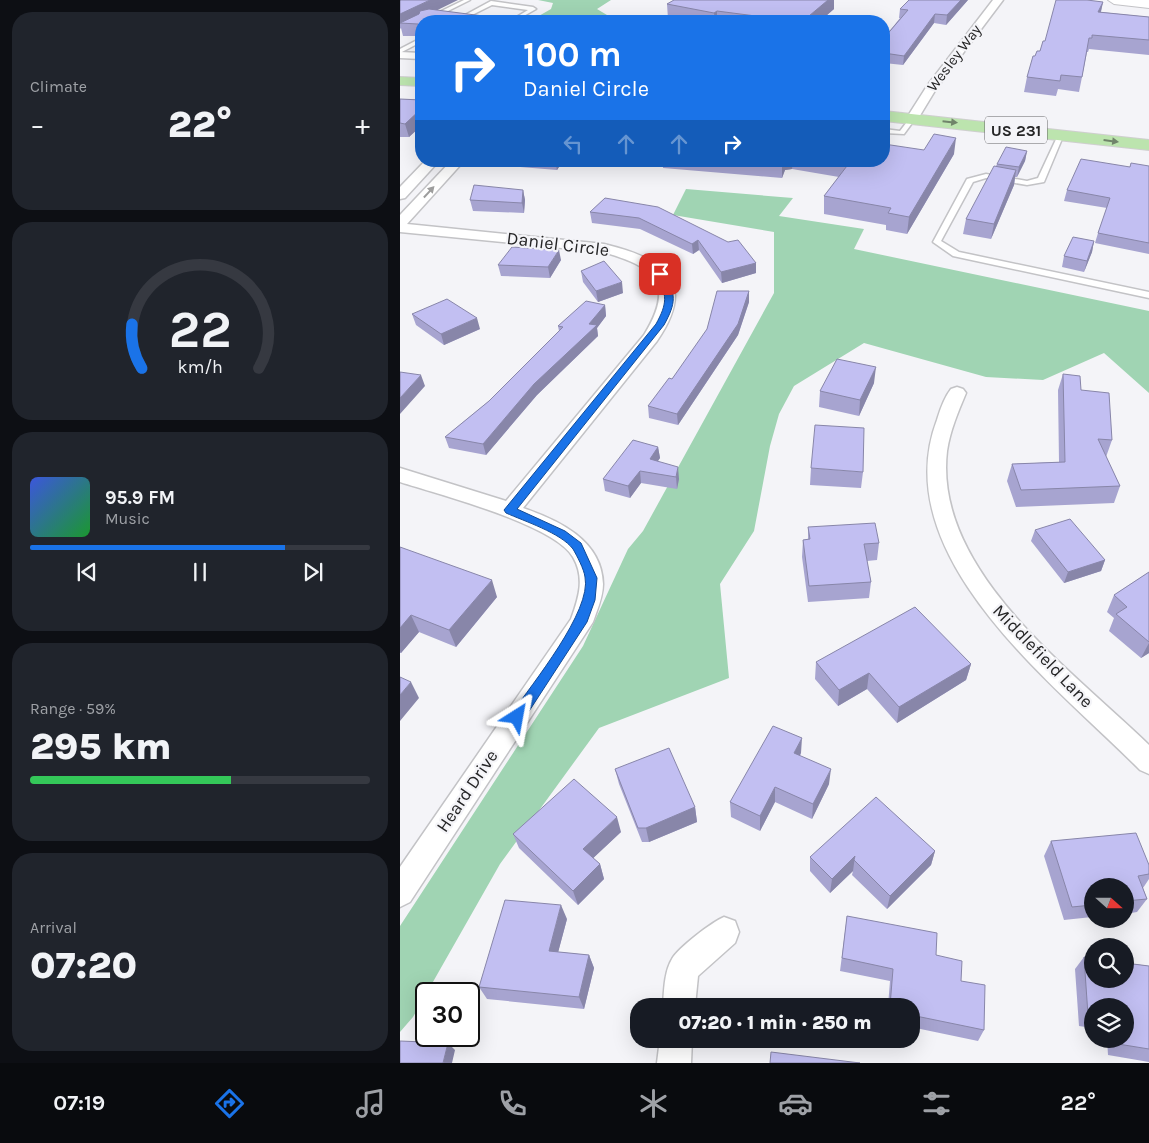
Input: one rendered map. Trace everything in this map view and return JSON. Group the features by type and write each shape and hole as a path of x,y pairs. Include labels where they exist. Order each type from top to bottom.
{"highway":[{"path":"400,68 415,69"},
{"path":"400,81 415,82"},
{"path":"890,102 940,106"},
{"name":"US 231","path":"890,116 1061,124 1149,145"}],"main road":[{"path":"1114,0 1149,4"}],"street":[{"name":"Wesley Way","path":"912,118 920,104 998,0"},
{"path":"400,56 415,56"},
{"path":"400,195 427,167"},
{"path":"400,223 452,167"},
{"name":"Daniel Circle","path":"400,228 604,248 628,254 647,263 660,274 668,289 669,306 651,338 510,510"},
{"name":"Middlefield Lane","path":"957,393 946,420 937,460 941,500 956,544 968,568 1002,618 1149,762"},
{"path":"400,475 510,510"},
{"name":"Heard Drive","path":"400,892 581,622 589,600 591,578 577,546 561,534 510,510"},
{"path":"680,998 683,969 724,932"},
{"path":"674,1063 675,1048"}],"lane":[{"path":"437,15 468,0"},
{"path":"468,15 491,3 533,9 522,15"},
{"path":"400,51 415,43"},
{"path":"890,132 902,133 912,118"},
{"path":"1061,124 1041,180 1027,183 986,176 970,181 937,242 956,254 1149,295"}],"green space":[{"path":"538,0 611,0 597,9 607,15 540,15 551,9 553,3"},
{"path":"686,189 793,198 779,216 864,229 854,249 1149,311 1149,393 1104,353 1043,380 986,377 864,343 794,386 779,414 770,446 754,531 720,584 729,678 599,728 500,864 433,982 415,982 415,1013 400,1032 400,926 583,646 628,549 643,531 774,293 774,232 673,215"}],"building":[{"path":"401,0 430,0 400,14"},
{"path":"674,0 828,0 810,15 748,15 717,11 714,13 667,4"},
{"path":"909,0 961,0 947,15 935,14 904,56 890,54 890,31 908,10 900,9"},
{"path":"1056,0 1103,2 1098,12 1149,17 1149,40 1092,35 1092,38 1089,38 1082,77 1061,75 1060,81 1027,77 1033,56 1035,56 1037,51 1040,51 1043,41 1045,41"},
{"path":"429,9 476,15 417,15 420,11"},
{"path":"415,16 415,24 400,23"},
{"path":"400,99 415,100 415,115 405,124 400,123"},
{"path":"934,134 956,138 909,217 888,213 891,208 824,196 846,167 890,167 890,145 924,150"},
{"path":"1006,147 1027,151 1019,167 997,164"},
{"path":"1081,159 1130,167 1131,163 1149,166 1149,243 1098,233 1110,198 1067,190"},
{"path":"994,166 1016,170 994,224 966,219"},
{"path":"474,185 523,190 522,203 470,200"},
{"path":"605,198 658,207 728,242 738,240 756,263 721,272 698,240 692,244 639,218 590,212"},
{"path":"1073,237 1094,241 1087,261 1064,256"},
{"path":"512,247 559,250 548,267 498,265"},
{"path":"604,261 622,282 596,291 581,271"},
{"path":"717,291 749,291 738,324 677,414 648,406 669,378 672,379 707,329"},
{"path":"447,299 477,318 441,334 412,314"},
{"path":"586,301 605,305 589,324 597,325 534,384 483,444 445,437 489,401 563,327 558,326"},
{"path":"837,359 876,367 860,400 820,391"},
{"path":"400,372 421,375 400,398"},
{"path":"1063,374 1080,376 1081,390 1109,393 1112,440 1098,439 1120,486 1021,490 1012,464 1065,462"},
{"path":"815,425 864,428 863,472 811,468"},
{"path":"633,440 658,447 650,459 678,467 676,477 640,471 628,486 603,479"},
{"path":"1070,519 1105,560 1068,572 1035,530"},
{"path":"875,523 879,543 864,544 871,582 809,586 803,540 810,539 808,527"},
{"path":"400,547 492,580 449,630 411,615 400,628"},
{"path":"1149,572 1149,642 1116,614 1127,607 1114,595"},
{"path":"915,607 971,664 899,707 869,673 839,690 816,662"},
{"path":"400,677 411,682 400,695"},
{"path":"773,726 802,738 794,753 831,769 813,804 775,787 760,816 730,802"},
{"path":"669,748 695,807 646,828 638,828 615,769"},
{"path":"574,779 617,817 583,849 600,864 573,891 513,834"},
{"path":"876,797 935,851 890,896 854,860 855,856 832,879 810,857"},
{"path":"1136,833 1149,865 1149,874 1138,876 1147,899 1134,900 1134,878 1084,878 1084,906 1072,907 1051,841"},
{"path":"505,900 561,905 549,951 589,955 579,997 480,987"},
{"path":"847,916 937,933 936,955 962,961 961,981 985,985 984,1030 920,1017 920,998 891,998 893,969 842,958"},
{"path":"1134,964 1149,966 1149,1049 1134,1047 1134,998 1087,998 1086,988 1134,988"},
{"path":"400,1041 415,1042 415,1047 447,1047 443,1063 400,1063"},
{"path":"771,1052 860,1063 770,1063"}],"route":[{"path":"517,717 581,622 589,600 591,578 586,561 577,546 561,534 510,510 660,325 669,306 670,299 665,281 660,274"}]}
